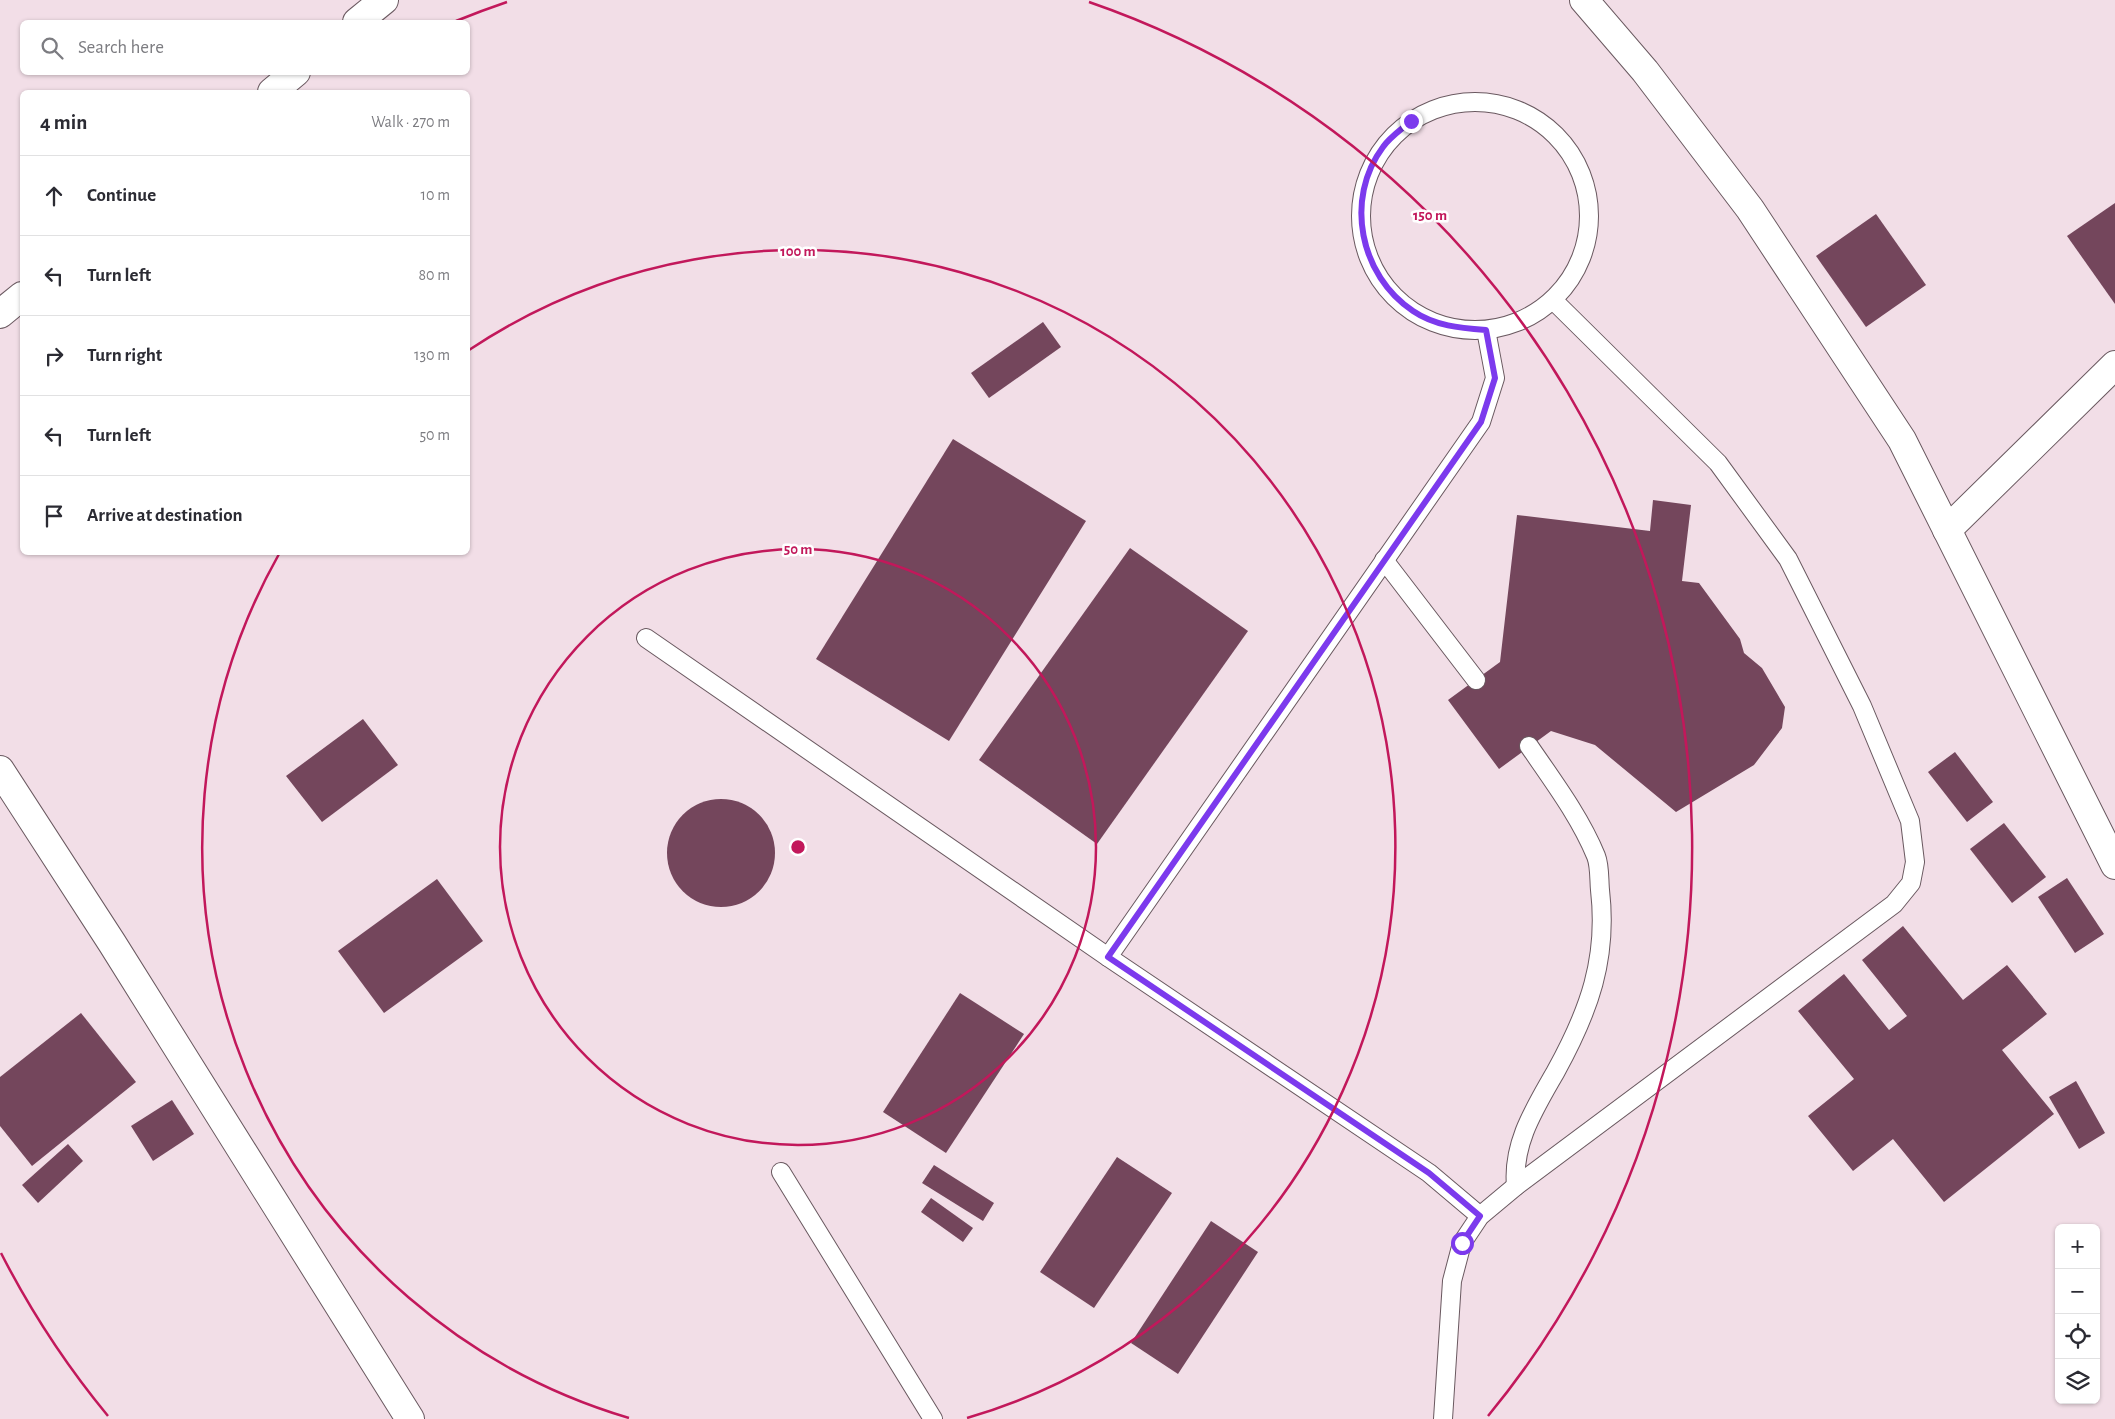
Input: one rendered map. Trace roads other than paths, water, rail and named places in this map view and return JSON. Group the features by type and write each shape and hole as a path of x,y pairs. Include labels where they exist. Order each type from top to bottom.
{"street":[{"path":"359,20 384,0"},
{"path":"1584,0 1645,71 1750,209 1902,440 2115,865"},
{"path":"274,90 292,75"},
{"path":"0,314 20,298"},
{"path":"1947,530 2115,365"},
{"path":"0,770 112,943 410,1419"}],"lane":[{"path":"1483,102 1520,111 1552,132 1576,162 1589,197 1589,235 1577,271 1553,300 1522,321 1486,330 1448,327 1413,312 1385,287 1367,254 1360,217 1366,180 1383,147 1411,121 1446,106 1483,102"},
{"path":"1443,1419 1452,1281 1462,1243 1480,1216 1516,1186 1894,904 1911,883 1916,862 1910,821 1862,706 1788,559 1718,464 1553,300"},
{"path":"1108,957 1481,422 1495,378 1486,330"},
{"path":"1384,560 1476,680"},
{"path":"646,638 1108,957 1429,1173 1480,1216"},
{"path":"1516,1186 1514,1166 1527,1122 1557,1068 1589,1002 1600,955 1602,910 1597,858 1564,797 1529,746"},
{"path":"781,1172 933,1419"}]}
